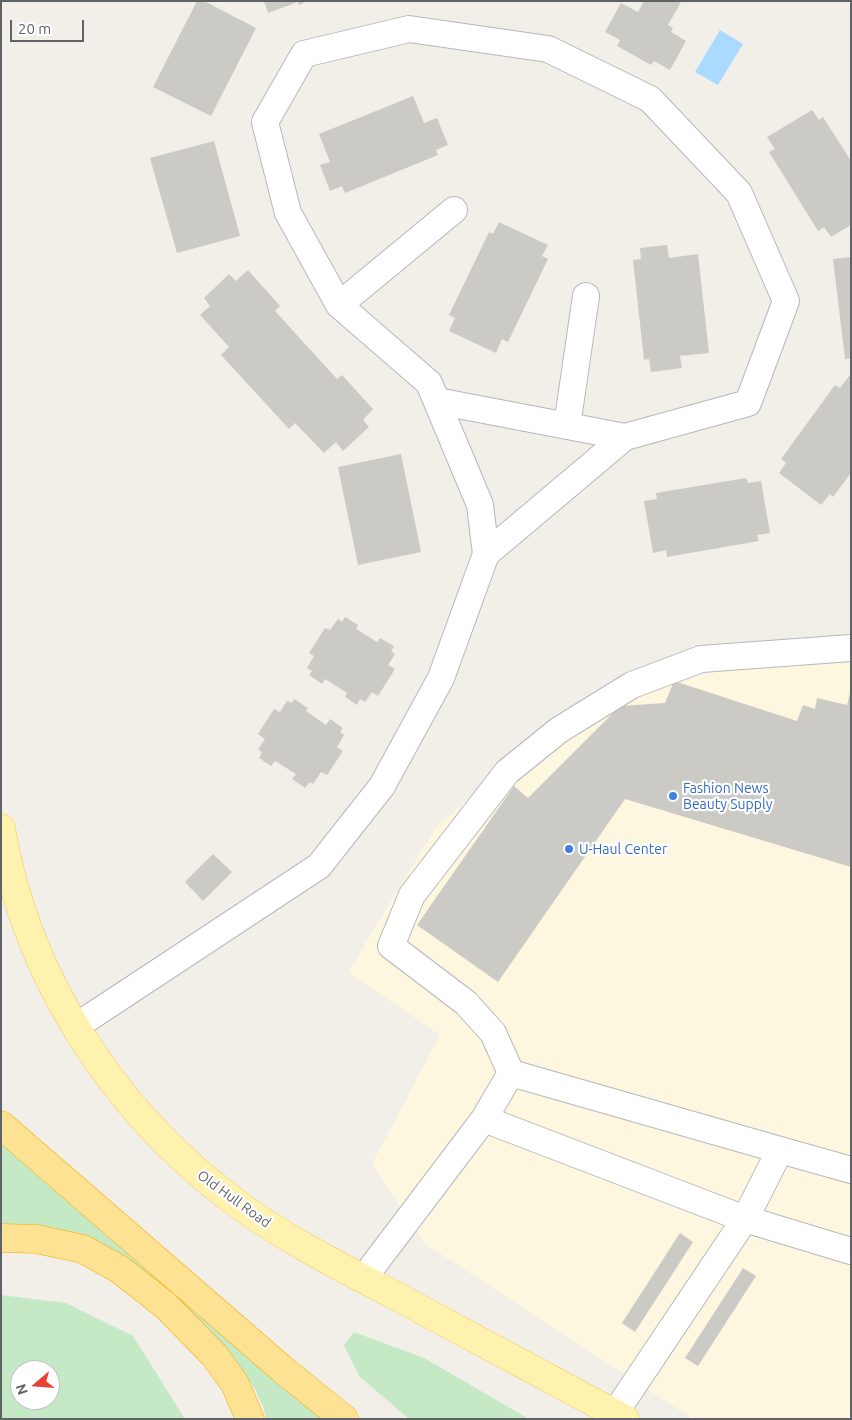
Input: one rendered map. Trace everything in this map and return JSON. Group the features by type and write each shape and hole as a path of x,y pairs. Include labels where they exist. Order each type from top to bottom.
{"highway":[{"path":"1,1125 281,1368 344,1419"},
{"path":"1,1238 36,1239 83,1249 119,1269 165,1305 214,1355 235,1384 250,1419"}],"main road":[{"name":"Old Hull Road","path":"2,841 32,937 51,981 75,1027 106,1073 135,1110 183,1160 225,1195 256,1217 363,1279 620,1416"}],"street":[{"path":"75,1027 319,866 382,786 441,678 486,554 480,505 429,383 339,304 288,213 264,122 304,54 409,29 548,49 650,99 739,193 786,301 748,403 625,437 486,554"},
{"path":"339,304 454,210"},
{"path":"567,426 586,296"},
{"path":"437,401 625,437"},
{"path":"511,1073 494,1034 466,1004 391,946 412,895 507,772 558,730 632,685 701,659 851,648"},
{"path":"363,1279 484,1119 511,1073"},
{"path":"511,1073 851,1170"},
{"path":"484,1119 745,1219 851,1251"},
{"path":"620,1416 745,1219 780,1150"}],"shaded area":[{"path":"851,632 851,1419 693,1419 424,1243 372,1164 440,1035 348,972 435,829 562,715"}],"green space":[{"path":"1,1138 326,1419 266,1419 264,1409 255,1389 237,1363 214,1339 150,1281 1,1229"},
{"path":"1,1295 66,1303 133,1336 185,1419 1,1419"},
{"path":"354,1332 424,1358 529,1419 409,1419 359,1376 344,1345"}],"water":[{"path":"720,30 743,44 718,85 695,72"}],"building":[{"path":"197,1 204,1 256,28 211,116 153,87"},
{"path":"264,1 307,1 299,5 298,2 268,13"},
{"path":"644,1 681,2 668,25 673,28 671,32 686,41 670,70 654,61 651,65 617,46 620,40 605,32 621,3 638,12"},
{"path":"413,96 424,123 437,118 448,145 436,150 438,155 345,193 342,186 330,191 320,165 330,162 319,134"},
{"path":"812,110 819,120 823,117 851,161 851,225 831,237 824,227 818,231 769,152 775,149 767,137"},
{"path":"214,141 240,236 177,253 150,158"},
{"path":"499,222 548,245 542,256 548,259 508,342 502,339 496,353 449,331 455,318 449,315 489,232 493,234"},
{"path":"667,245 669,258 698,254 709,353 680,356 682,368 651,372 649,359 644,360 633,260 641,259 640,248"},
{"path":"851,257 851,358 845,359 833,259"},
{"path":"248,270 280,306 275,311 337,379 342,375 373,409 363,420 369,427 343,451 336,442 324,453 295,423 289,429 221,355 229,347 200,315 210,306 204,298 229,274 236,281"},
{"path":"849,376 851,377 851,473 833,497 830,494 821,505 779,473 786,463 781,459 835,385 840,388"},
{"path":"401,454 421,552 358,565 338,467"},
{"path":"746,478 748,483 761,481 770,533 757,535 759,541 667,557 666,550 653,553 644,501 657,499 656,493"},
{"path":"345,617 358,625 356,629 377,642 380,638 394,646 391,651 395,654 388,665 395,669 378,696 372,692 365,702 360,699 357,705 345,697 347,693 325,679 322,684 309,675 312,671 307,668 314,656 309,653 325,628 330,630 338,619 342,622"},
{"path":"674,681 797,721 803,705 815,709 817,698 847,705 851,688 851,867 625,799 498,982 417,925 514,786 528,798 620,706 665,703"},
{"path":"294,699 308,708 306,711 326,725 330,719 343,728 340,732 344,735 337,747 343,751 327,775 321,772 313,784 310,782 305,788 292,779 296,774 275,761 271,766 259,758 262,752 258,749 265,739 258,734 274,709 280,712 287,701 292,703"},
{"path":"213,854 232,872 203,901 185,882"},
{"path":"680,1233 693,1242 635,1332 622,1323"},
{"path":"743,1268 756,1276 698,1366 685,1358"}],"place":[{"name":"Fashion News Beauty Supply","path":"673,796"},
{"name":"U-Haul Center","path":"569,849"}]}
